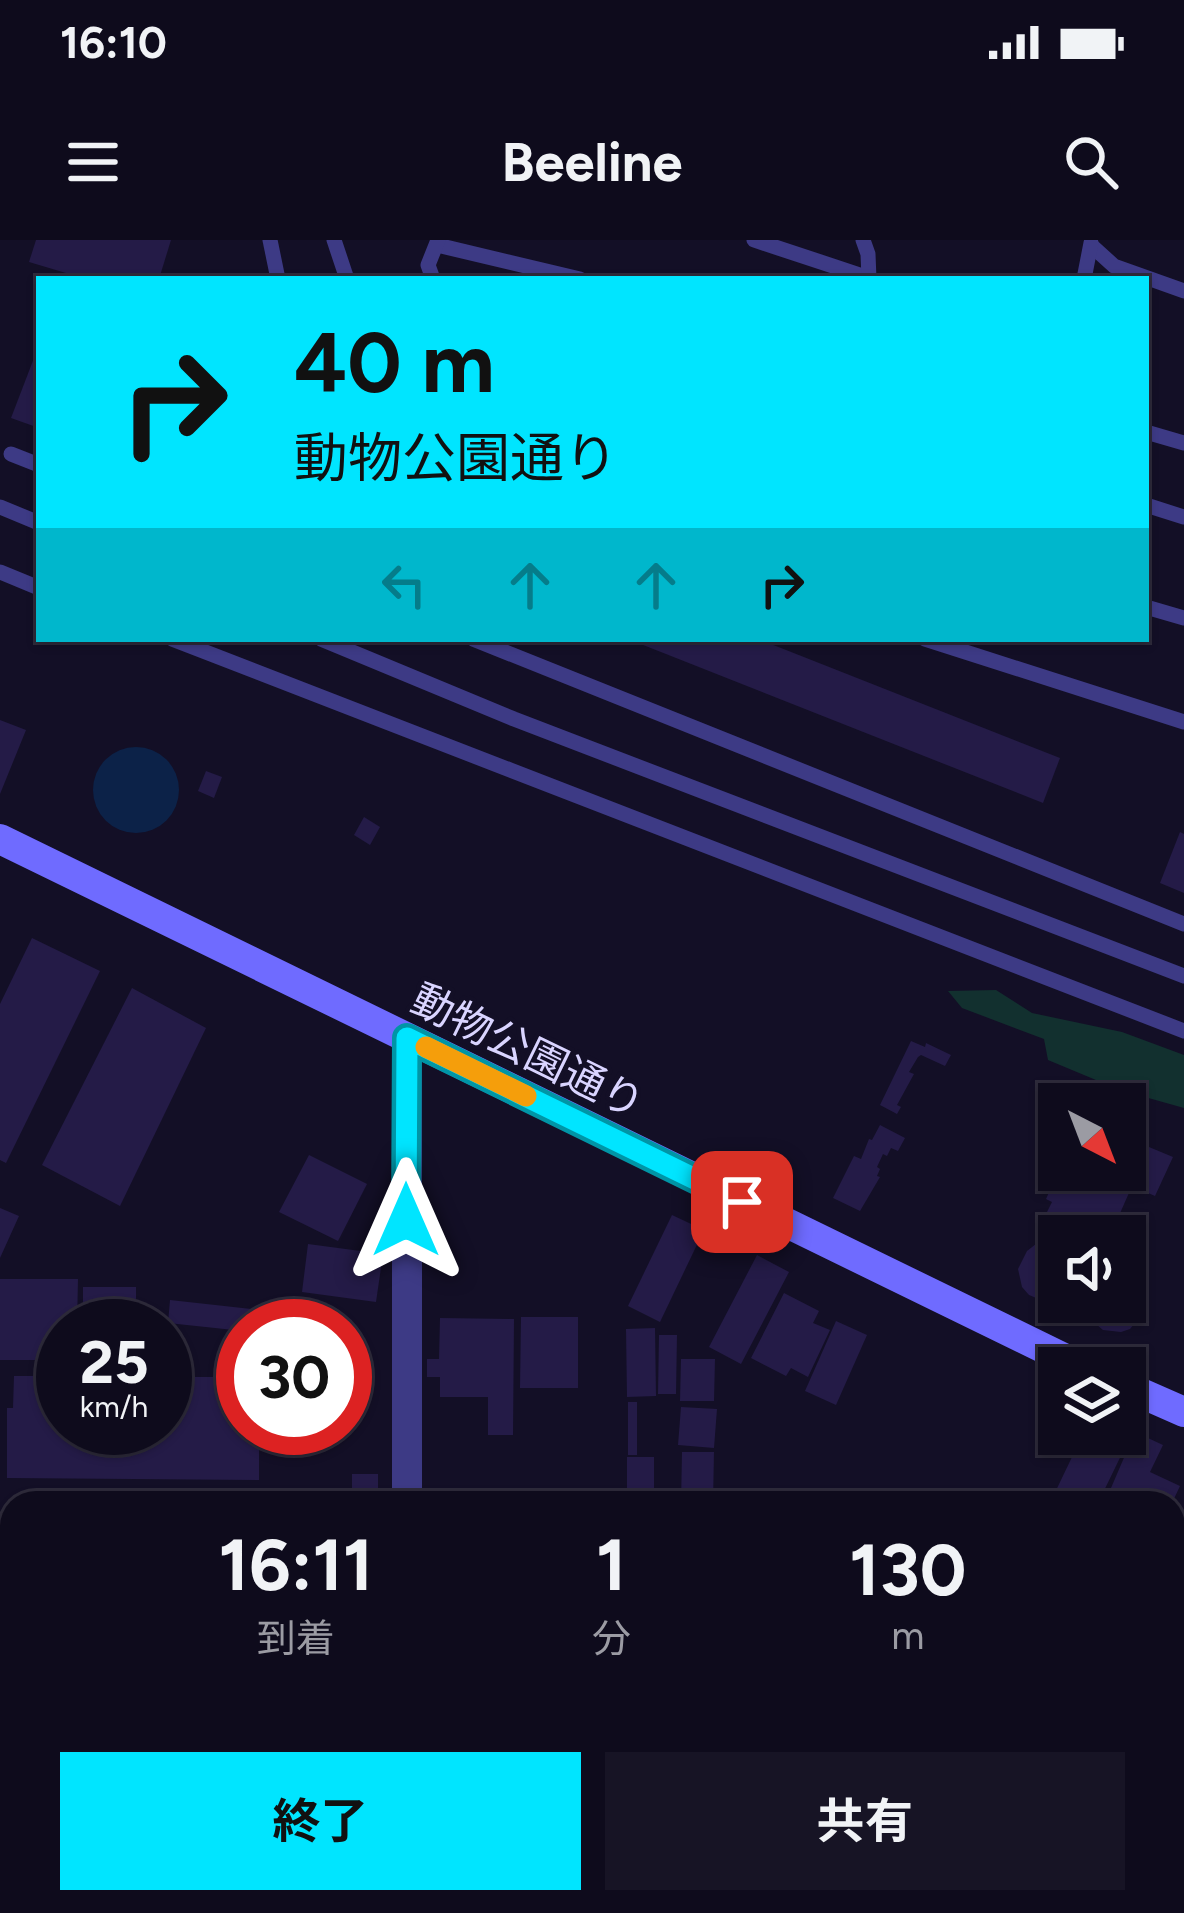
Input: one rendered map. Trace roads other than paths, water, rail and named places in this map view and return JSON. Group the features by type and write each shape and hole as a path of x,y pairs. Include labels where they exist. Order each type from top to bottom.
{"street":[{"name":"動物公園通り","path":"0,839 1041,1347"},
{"path":"407,1038 407,1491"},
{"path":"1146,1395 1184,1412"}],"lane":[{"path":"270,240 277,276"},
{"path":"334,240 346,276"},
{"path":"754,240 859,276"},
{"path":"863,240 868,276"},
{"path":"432,276 428,265 437,243 568,276"},
{"path":"1085,276 1091,243"},
{"path":"1091,243 1114,266 1142,276"},
{"path":"1149,278 1184,291"},
{"path":"1149,433 1184,443"},
{"path":"11,454 36,464"},
{"path":"1149,506 1184,517"},
{"path":"0,507 36,522"},
{"path":"0,572 36,587"},
{"path":"1149,608 1184,618"},
{"path":"180,642 1184,1031"},
{"path":"328,642 1184,976"},
{"path":"480,642 1184,924"},
{"path":"934,642 1184,722"}],"water":[{"path":"136,747 167,759 179,790 167,821 136,833 105,821 93,790 105,759"}]}
